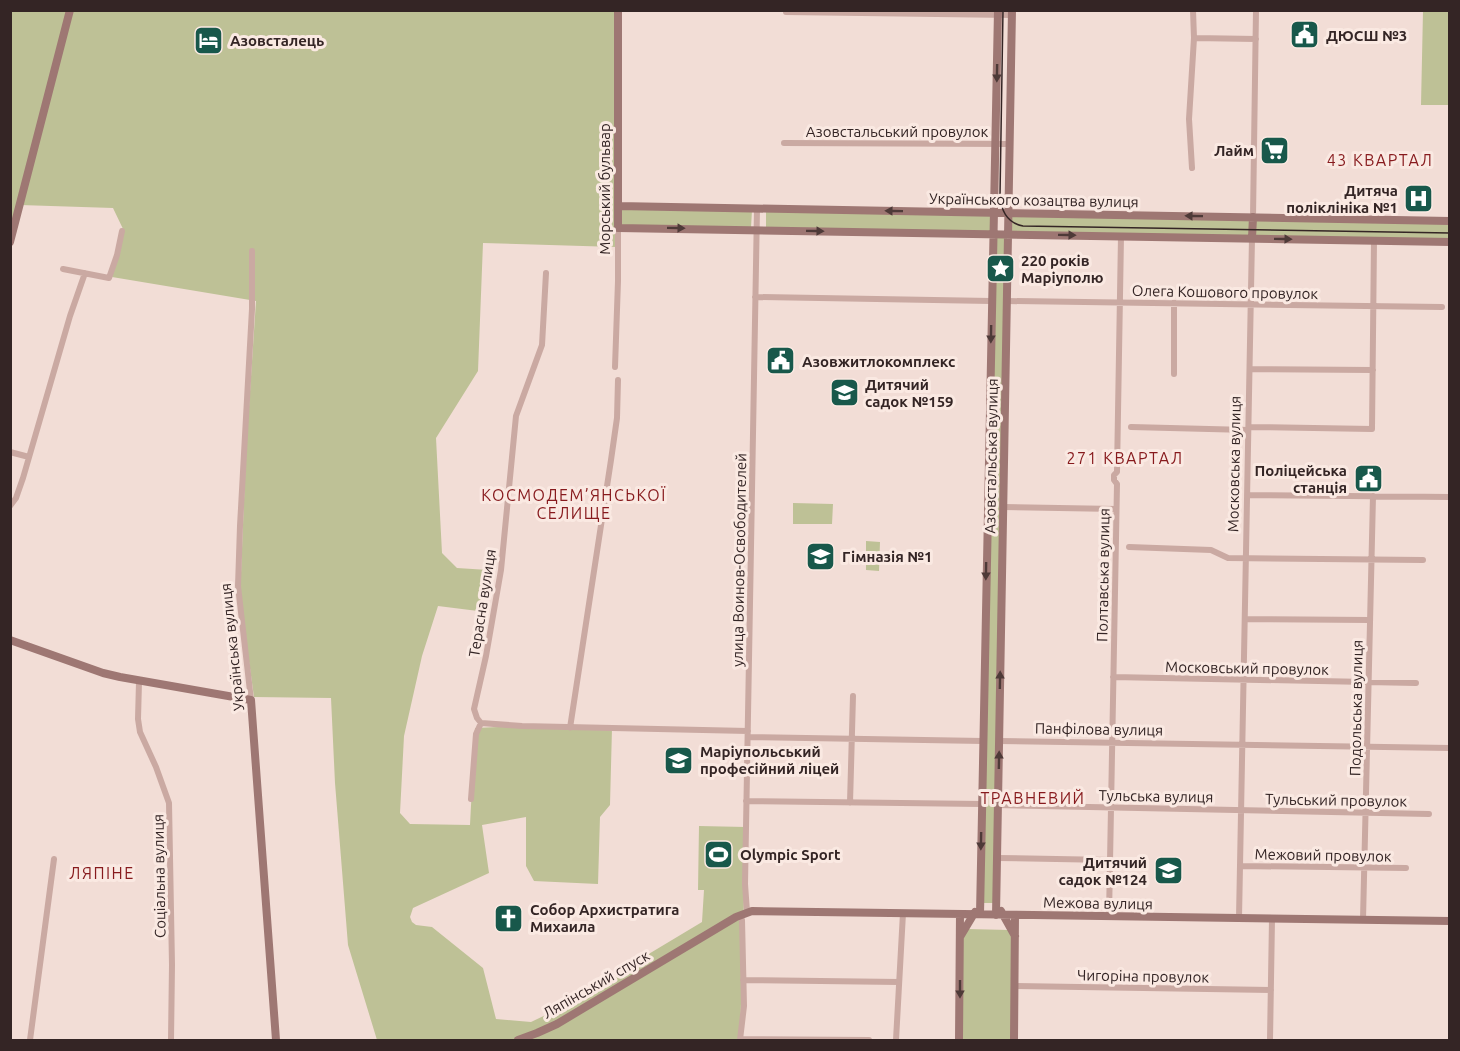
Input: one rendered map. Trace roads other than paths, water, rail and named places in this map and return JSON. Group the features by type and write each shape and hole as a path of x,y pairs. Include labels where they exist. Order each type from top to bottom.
{"street":[{"path":"10,242 70,10"},
{"name":"Морський бульвар","path":"615,367 618,281 618,10"},
{"path":"1192,10 1194,38 1189,119 1192,168"},
{"name":"Московська вулиця","path":"1239,918 1256,10"},
{"path":"786,12 1012,13"},
{"name":"Азовстальська вулиця","path":"977,914 980,902 998,13"},
{"name":"Азовстальська вулиця","path":"1000,915 997,903 997,858 1012,13"},
{"path":"1194,38 1256,39"},
{"name":"Азовстальський провулок","path":"784,143 1009,144"},
{"name":"Українського козацтва вулиця","path":"618,206 1449,221"},
{"name":"улица Воинов-Освободителей","path":"741,1040 744,1006 742,920 747,801 757,208"},
{"path":"618,228 1449,242"},
{"path":"63,269 109,278 122,231"},
{"name":"Полтавська вулиця","path":"1109,916 1117,483 1114,475 1117,472 1121,236"},
{"path":"1131,427 1372,429 1374,241"},
{"name":"Українська вулиця","path":"252,251 252,309 238,578 251,700 276,1041"},
{"path":"10,506 20,489 66,328 85,273"},
{"name":"Терасна вулиця","path":"471,799 476,734 481,723 475,714 475,703 501,570 516,416 542,348 546,273"},
{"path":"755,297 992,301"},
{"name":"Олега Кошового провулок","path":"1007,301 1442,307"},
{"path":"1174,303 1174,374"},
{"path":"1250,369 1372,370"},
{"path":"570,728 617,418 618,380"},
{"path":"10,452 29,457"},
{"path":"1247,495 1449,497"},
{"name":"Подольська вулиця","path":"1363,920 1372,496"},
{"path":"987,507 1116,510"},
{"path":"1129,547 1211,550 1228,558 1423,560"},
{"path":"1245,619 1370,620"},
{"path":"10,640 103,673 139,682 251,700"},
{"path":"984,660 1001,660"},
{"name":"Московський провулок","path":"1113,677 1416,683"},
{"name":"Соціальна вулиця","path":"139,682 140,732 169,803 171,1041"},
{"path":"850,803 853,696"},
{"path":"481,723 748,734"},
{"name":"Панфілова вулиця","path":"748,734 852,739 1449,748"},
{"path":"747,801 981,804"},
{"name":"Тульська вулиця","path":"998,805 1241,810"},
{"name":"Тульський провулок","path":"1241,810 1429,814"},
{"path":"997,858 1110,860"},
{"path":"30,1041 54,859"},
{"name":"Межовий провулок","path":"1240,866 1406,868"},
{"name":"Межова вулиця","path":"743,913 765,911 1449,921"},
{"name":"Ляпінський спуск","path":"518,1041 557,1024 743,913"},
{"path":"896,1041 903,913"},
{"path":"959,1041 960,914"},
{"path":"960,937 977,914"},
{"path":"1000,915 1015,937"},
{"path":"1014,1041 1015,915"},
{"path":"1270,1041 1272,919"},
{"path":"742,980 899,982"},
{"name":"Чигоріна провулок","path":"1014,986 1271,990"},
{"path":"741,1040 868,1041"}],"tram line":[{"path":"1003,10 1000,195 1003,211 1017,224 1023,226 1450,233"}],"place":[{"name":"ДЮСШ №3","path":"1305,35"},
{"name":"Азовсталець","path":"209,40"},
{"name":"Лайм","path":"1275,150"},
{"name":"Дитяча поліклініка №1","path":"1419,199"},
{"name":"220 років Маріуполю","path":"1000,269"},
{"name":"Азовжитлокомплекс","path":"781,361"},
{"name":"Дитячий садок №159","path":"844,393"},
{"name":"Поліцейська станція","path":"1368,479"},
{"name":"Гімназія №1","path":"821,556"},
{"name":"Маріупольський професійний ліцей","path":"679,760"},
{"name":"Olympic Sport","path":"719,854"},
{"name":"Дитячий садок №124","path":"1168,871"},
{"name":"Собор Архистратига Михаила","path":"509,918"}],"district":[{"name":"43 КВАРТАЛ","path":"1380,160"},
{"name":"271 КВАРТАЛ","path":"1125,458"},
{"name":"КОСМОДЕМ’ЯНСЬКОЇ СЕЛИЩЕ","path":"574,504"},
{"name":"ТРАВНЕВИЙ","path":"1033,798"},
{"name":"ЛЯПІНЕ","path":"102,873"}]}
